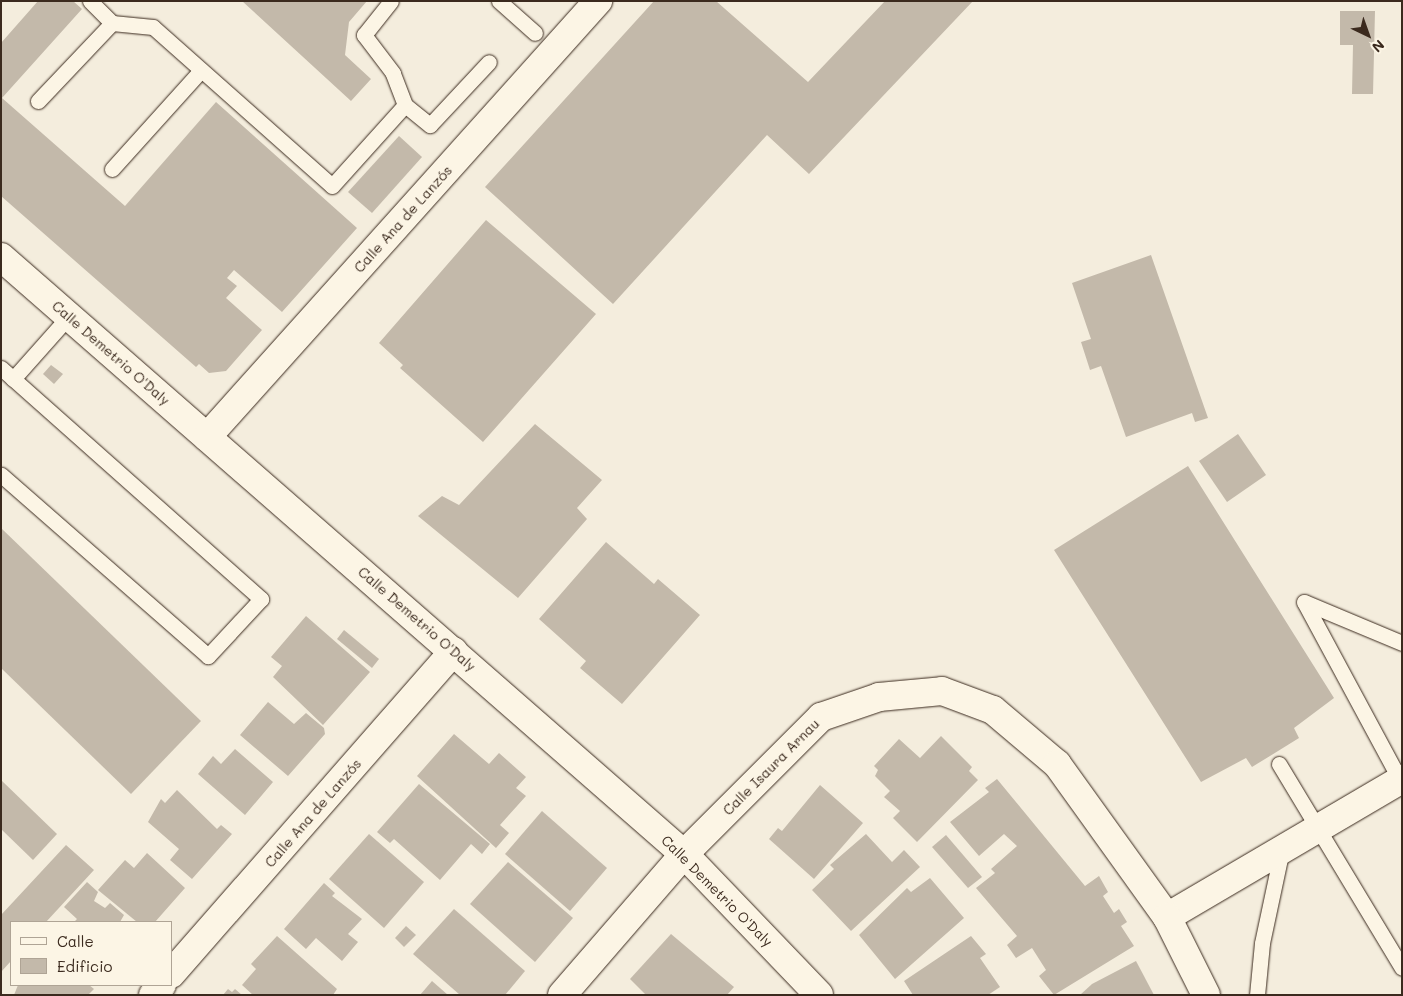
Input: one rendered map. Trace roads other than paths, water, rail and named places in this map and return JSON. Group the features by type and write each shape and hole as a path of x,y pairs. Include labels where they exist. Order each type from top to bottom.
{"street":[{"name":"Calle Ana de Lanzós","path":"208,437 598,1"},
{"name":"Calle Demetrio O'Daly","path":"1,256 684,854 819,995"},
{"name":"Calle Ana de Lanzós","path":"172,973 454,651"},
{"name":"Calle Isaura Arnau","path":"562,995 684,854 821,716 879,697 942,691 993,710 1057,764 1167,917 1206,995"},
{"path":"1167,917 1401,780"}],"lane":[{"path":"90,1 112,23 153,28 332,186 404,105"},
{"path":"391,1 364,35 393,73 404,105 430,125 490,62"},
{"path":"500,1 535,33"},
{"path":"38,101 112,23"},
{"path":"112,169 201,70"},
{"path":"14,379 69,316"},
{"path":"1,368 261,598 208,656 1,475"},
{"path":"1401,780 1304,602 1402,643"},
{"path":"1280,764 1321,826 1402,968"},
{"path":"1257,995 1262,943 1282,849"}]}
